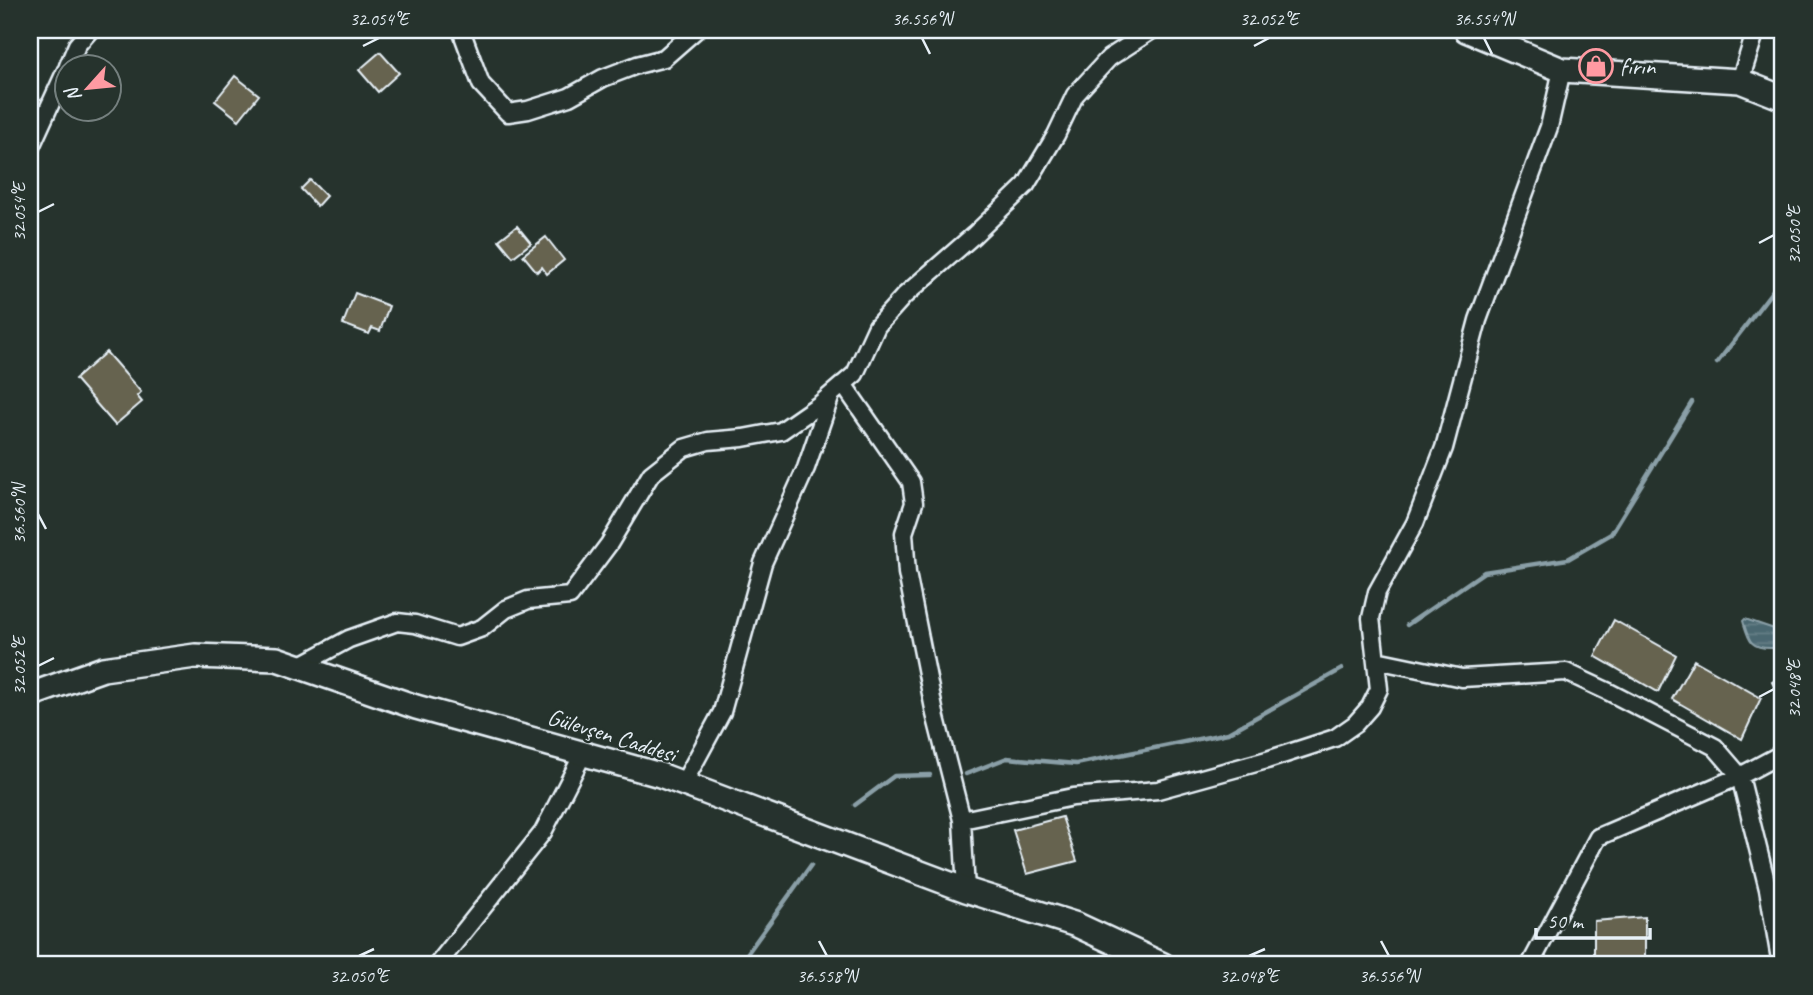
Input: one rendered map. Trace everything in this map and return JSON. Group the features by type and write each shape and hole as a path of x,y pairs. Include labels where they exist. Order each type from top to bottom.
{"street":[{"path":"74,52 90,30"},
{"path":"461,30 481,84 508,113 528,110 569,97 603,78 664,58 696,30"},
{"path":"299,666 349,639 397,622 415,624 457,637 482,628 506,608 528,600 570,596 609,544 651,474 684,448 708,441 781,431 855,374 877,326 904,296 1026,185 1056,135 1075,95 1109,58 1152,30"},
{"path":"1466,30 1562,70 1740,81 1783,99"},
{"path":"1740,81 1756,30"},
{"path":"962,820 1073,797 1158,790 1306,749 1335,738 1355,724 1370,707 1380,689 1371,618 1377,592 1415,523 1444,448 1478,320 1549,127 1562,70"},
{"path":"30,149 52,101"},
{"path":"683,784 722,712 762,563 806,468 837,389"},
{"path":"837,389 911,482 914,503 904,533 907,573 935,714 962,820 966,890"},
{"name":"Gülevşen Caddesi","path":"30,695 103,668 195,656 277,659 416,707 584,752 683,784 966,890 1077,925 1163,965"},
{"path":"1376,660 1462,678 1566,672 1715,747 1740,776 1768,890 1781,965"},
{"path":"437,965 543,832 584,752"},
{"path":"1530,965 1598,837 1740,776 1783,753"}],"water":[{"path":"1745,619 1783,632 1783,653 1777,655 1773,648 1755,645 1747,634 1743,621"}],"building":[{"path":"380,52 399,73 378,92 359,70"},
{"path":"235,76 259,95 239,120 215,101"},
{"path":"30,95 43,100 30,134"},
{"path":"310,180 326,196 317,206 301,189"},
{"path":"517,226 531,243 513,257 499,240"},
{"path":"546,237 564,260 547,274 542,267 537,272 523,255"},
{"path":"355,293 389,306 380,331 372,328 369,334 343,324"},
{"path":"106,352 141,392 137,396 142,402 115,425 75,379"},
{"path":"1614,620 1676,655 1658,692 1595,656"},
{"path":"1694,660 1761,698 1742,739 1672,699"},
{"path":"1783,675 1783,704 1772,682"},
{"path":"1783,776 1783,810 1771,783"},
{"path":"1062,817 1077,861 1027,874 1013,830"},
{"path":"1645,917 1645,959 1594,960 1594,921"}],"waterway":[{"path":"1717,363 1783,277"},
{"path":"1407,625 1484,572 1568,559 1611,534 1692,402"},
{"path":"966,774 1007,758 1076,764 1228,733 1342,669"},
{"path":"855,805 894,776 930,775"},
{"path":"739,965 811,865"}],"place":[{"name":"fırın","path":"1596,66"}]}
